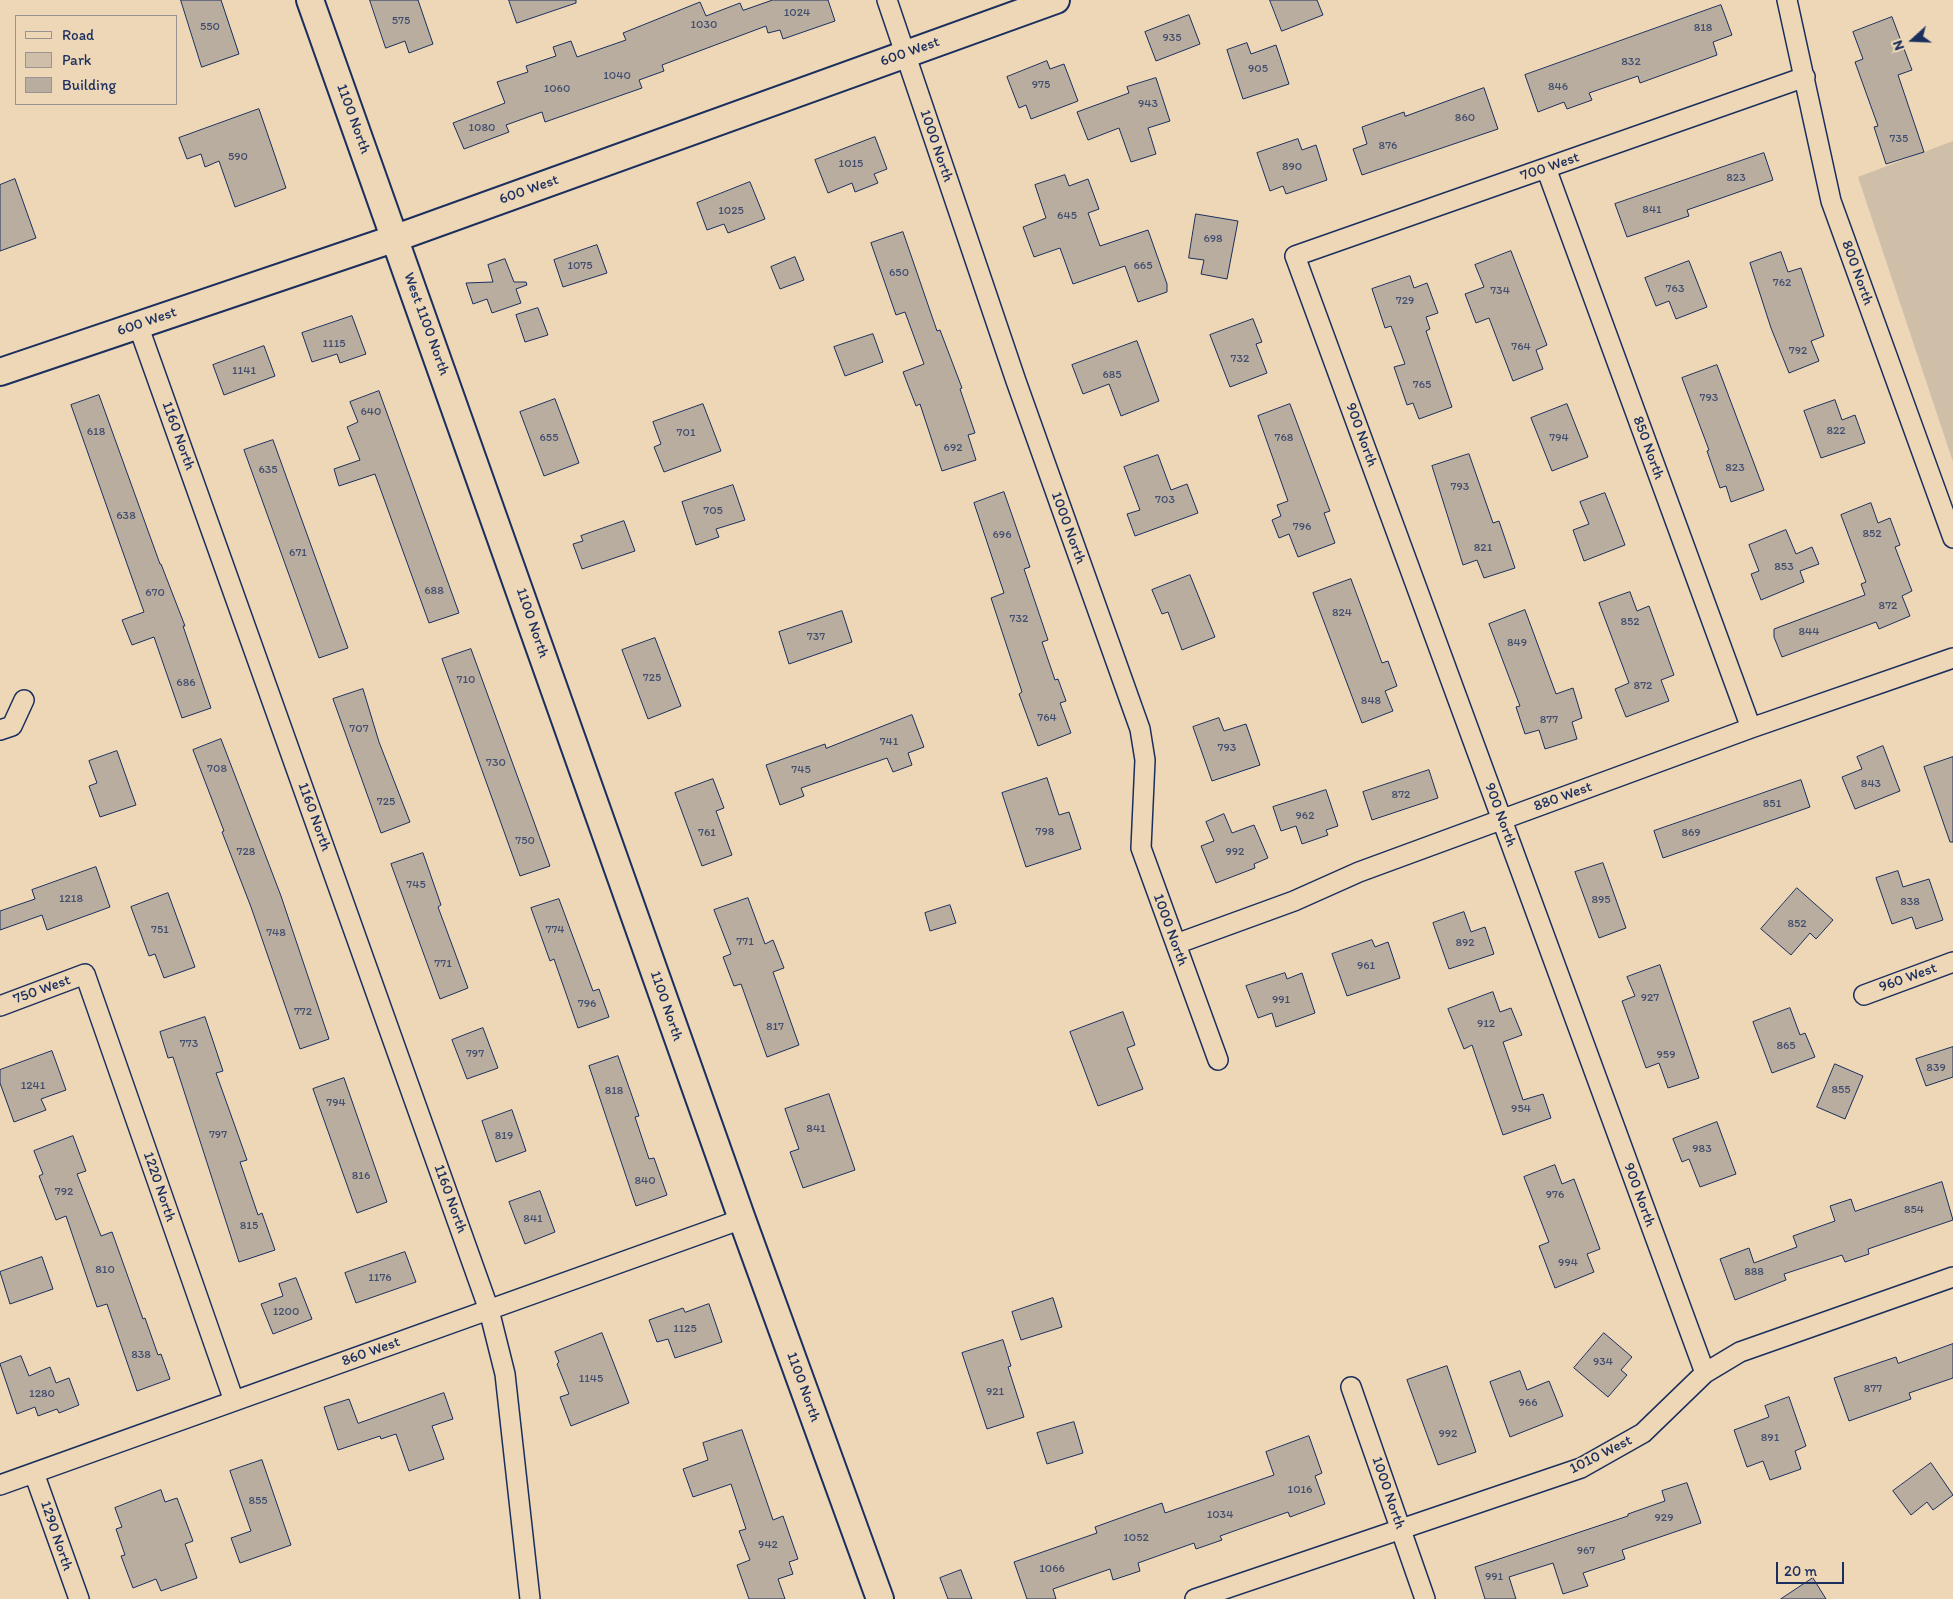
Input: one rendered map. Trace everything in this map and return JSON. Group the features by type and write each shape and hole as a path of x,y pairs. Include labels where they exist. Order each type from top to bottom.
{"main road":[{"name":"1100 North","path":"310,0 396,238"},
{"name":"600 West","path":"0,372 396,238 1056,0"},
{"name":"West 1100 North","path":"396,238 457,411"},
{"name":"1100 North","path":"457,411 742,1219 880,1599"}],"street":[{"name":"1000 North","path":"886,0 1140,729 1146,760 1141,848 1218,1060"},
{"name":"800 North","path":"1787,0 1831,201 1953,538"},
{"name":"700 West","path":"1295,256 1805,77"},
{"name":"850 North","path":"1546,168 1751,728"},
{"name":"900 North","path":"1295,256 1705,1373"},
{"name":"1160 North","path":"138,325 489,1310 505,1374 530,1599"},
{"name":"880 West","path":"1176,944 1294,901 1360,872 1502,819 1751,728 1953,658"},
{"path":"0,730 12,726 24,700"},
{"name":"960 West","path":"1864,995 1953,962"},
{"name":"750 West","path":"0,1006 85,974"},
{"name":"1220 North","path":"85,974 234,1401"},
{"name":"860 West","path":"0,1485 742,1219"},
{"name":"1010 West","path":"1195,1599 1581,1468 1643,1433 1705,1373 1740,1352 1953,1277"},
{"name":"1000 North","path":"1351,1387 1425,1599"},
{"name":"1290 North","path":"34,1472 79,1599"}],"green space":[{"path":"1953,141 1953,462 1858,177"}],"building":[{"path":"181,0 221,0 239,54 202,67"},
{"path":"370,0 418,0 433,44 409,53 405,41 386,48"},
{"path":"509,0 576,0 576,3 517,23"},
{"path":"773,0 828,0 835,21 783,39 780,30 768,33 766,26 662,65 664,71 639,80 642,88 545,122 542,112 506,125 509,132 464,149 453,123 505,103 497,82 528,72 526,66 556,56 553,47 571,41 577,57 626,40 623,33 700,2 706,16 740,3 743,10"},
{"path":"1270,0 1317,0 1323,15 1282,31"},
{"path":"1721,5 1732,35 1713,42 1717,55 1640,83 1638,76 1589,93 1592,100 1567,109 1564,102 1538,112 1525,75"},
{"path":"1189,15 1200,44 1156,61 1145,32"},
{"path":"1892,17 1912,70 1898,75 1924,152 1886,164 1874,127 1878,126 1855,62 1863,59 1853,32"},
{"path":"1247,43 1251,54 1276,45 1289,84 1243,99 1227,50"},
{"path":"1047,61 1050,69 1064,64 1078,101 1031,119 1026,105 1019,108 1007,77"},
{"path":"1156,78 1170,121 1148,128 1156,154 1131,162 1119,128 1088,140 1077,112 1129,93 1127,87"},
{"path":"1484,88 1498,129 1362,175 1353,149 1367,144 1362,127 1404,112 1405,116"},
{"path":"259,109 286,188 235,207 219,161 205,167 201,154 187,159 179,138"},
{"path":"875,137 887,169 874,174 878,183 855,192 852,183 828,193 815,160"},
{"path":"1298,139 1302,150 1316,145 1327,180 1286,194 1283,186 1270,191 1257,153"},
{"path":"1764,153 1773,180 1687,210 1689,216 1627,237 1615,204"},
{"path":"1065,175 1069,186 1088,179 1099,209 1088,213 1100,246 1148,230 1167,284 1167,292 1138,302 1125,266 1073,284 1060,248 1034,257 1023,227 1046,218 1035,185"},
{"path":"15,179 36,238 0,251 0,185"},
{"path":"750,182 765,219 728,233 724,224 707,230 697,203"},
{"path":"1196,214 1238,221 1227,279 1201,274 1204,260 1189,258"},
{"path":"903,232 937,331 940,330 962,388 960,389 975,433 968,435 976,460 942,471 920,404 916,406 903,372 924,364 905,312 896,315 871,243"},
{"path":"597,245 607,273 563,287 554,260"},
{"path":"1511,251 1547,345 1536,350 1543,369 1513,381 1489,318 1476,323 1465,294 1484,287 1475,265"},
{"path":"1781,252 1788,272 1801,268 1824,336 1811,341 1819,361 1789,373 1771,328 1750,263"},
{"path":"795,257 804,280 780,289 771,267"},
{"path":"505,259 514,282 526,282 527,285 516,289 521,303 492,313 487,299 473,304 466,283 493,282 488,265"},
{"path":"1689,261 1707,307 1676,319 1669,301 1656,306 1645,278"},
{"path":"1410,276 1414,288 1427,283 1438,313 1426,317 1430,329 1426,331 1452,407 1419,419 1413,403 1407,405 1394,367 1405,364 1391,326 1385,328 1372,289"},
{"path":"538,308 548,335 525,342 516,315"},
{"path":"352,316 366,354 340,363 337,354 312,362 302,333"},
{"path":"1253,319 1262,342 1256,344 1267,373 1230,387 1210,335"},
{"path":"873,334 883,362 845,376 834,347"},
{"path":"1137,341 1159,401 1121,416 1109,384 1083,394 1072,365"},
{"path":"264,346 275,376 224,395 213,365"},
{"path":"1717,365 1764,490 1731,502 1726,486 1720,488 1707,451 1709,450 1682,378"},
{"path":"379,391 459,613 429,623 375,474 339,486 334,469 360,460 347,427 358,422 350,402"},
{"path":"99,395 160,564 185,626 183,626 211,708 182,718 154,637 132,645 122,620 144,612 71,405"},
{"path":"555,399 579,463 544,476 520,412"},
{"path":"1835,400 1842,420 1855,415 1865,443 1821,458 1804,411"},
{"path":"703,404 721,451 664,472 654,447 661,444 653,422"},
{"path":"1290,404 1330,511 1324,513 1335,543 1298,557 1289,534 1279,538 1272,520 1281,516 1277,505 1288,501 1258,416"},
{"path":"1567,404 1588,457 1552,471 1531,418"},
{"path":"273,440 348,648 319,658 244,450"},
{"path":"1469,454 1493,523 1499,521 1515,568 1484,578 1477,560 1463,565 1432,466"},
{"path":"1158,455 1171,490 1187,484 1198,513 1135,536 1127,514 1140,510 1124,467"},
{"path":"733,485 745,520 716,529 719,537 696,545 682,502"},
{"path":"1004,492 1030,567 1024,569 1048,640 1042,642 1055,680 1058,679 1066,701 1060,703 1071,733 1038,746 1019,694 1022,692 991,598 1004,593 974,503"},
{"path":"1605,493 1625,545 1584,561 1573,530 1589,524 1580,502"},
{"path":"1871,503 1878,523 1890,518 1900,545 1895,547 1912,591 1902,596 1910,616 1879,629 1876,622 1782,657 1774,637 1774,629 1865,595 1861,584 1866,582 1841,515"},
{"path":"624,521 635,551 582,569 573,544 583,541 581,536"},
{"path":"1786,530 1796,554 1812,547 1819,564 1800,571 1804,582 1761,600 1751,574 1759,571 1749,545"},
{"path":"1190,575 1215,637 1182,650 1168,612 1162,614 1152,590"},
{"path":"1351,579 1382,663 1388,661 1397,686 1385,691 1393,711 1362,723 1313,593"},
{"path":"1630,592 1637,611 1649,606 1674,675 1661,680 1669,701 1626,717 1615,689 1629,683 1599,603"},
{"path":"1525,610 1556,694 1573,688 1582,718 1572,722 1577,739 1545,749 1539,730 1525,734 1516,707 1520,706 1489,624"},
{"path":"842,611 852,642 789,664 779,632"},
{"path":"655,638 681,706 648,719 622,650"},
{"path":"471,649 550,866 520,876 442,659"},
{"path":"363,689 379,742 410,822 381,833 333,699"},
{"path":"912,715 924,747 908,753 912,765 893,772 887,758 801,788 804,796 780,805 766,765 825,744 826,748"},
{"path":"1219,718 1224,731 1246,724 1260,765 1212,781 1193,727"},
{"path":"221,739 281,896 329,1039 300,1049 251,907 222,832 224,831 193,750"},
{"path":"1883,746 1900,791 1855,809 1842,777 1862,769 1857,757"},
{"path":"117,751 136,805 100,817 89,786 97,783 89,761"},
{"path":"1953,757 1953,842 1950,842 1924,767"},
{"path":"1429,770 1438,798 1372,820 1363,792"},
{"path":"1047,778 1059,815 1069,812 1081,849 1026,867 1002,793"},
{"path":"713,779 724,808 716,811 732,855 702,866 675,793"},
{"path":"1801,780 1810,807 1663,858 1654,831"},
{"path":"1326,790 1338,826 1326,830 1328,835 1302,844 1296,826 1281,831 1273,807"},
{"path":"1224,814 1232,833 1254,825 1268,858 1254,864 1255,868 1216,883 1201,846 1214,841 1206,822"},
{"path":"423,853 441,905 438,907 468,988 440,999 391,864"},
{"path":"1603,863 1626,928 1599,938 1575,872"},
{"path":"96,867 110,907 47,930 42,915 0,930 0,911 35,899 32,890"},
{"path":"1898,871 1903,887 1929,879 1943,920 1916,929 1912,917 1892,924 1876,878"},
{"path":"1797,888 1833,920 1816,939 1810,933 1791,955 1761,929"},
{"path":"168,893 195,967 164,978 155,954 149,956 131,907"},
{"path":"748,898 765,944 773,940 784,968 773,972 799,1045 767,1057 741,984 734,986 723,957 731,954 714,910"},
{"path":"559,899 593,991 599,989 609,1017 578,1028 554,959 550,961 531,908"},
{"path":"950,905 956,923 930,931 925,913"},
{"path":"1464,912 1471,932 1485,927 1494,954 1449,969 1433,923"},
{"path":"1372,940 1375,947 1388,942 1400,978 1347,996 1332,954"},
{"path":"1660,965 1699,1078 1668,1088 1659,1063 1646,1068 1622,1001 1635,996 1627,977"},
{"path":"1285,973 1287,979 1302,973 1315,1013 1276,1027 1272,1013 1258,1018 1246,986"},
{"path":"1493,992 1500,1012 1511,1008 1522,1035 1503,1042 1523,1100 1543,1094 1551,1118 1503,1135 1472,1045 1464,1049 1448,1009"},
{"path":"1790,1008 1800,1035 1805,1033 1815,1057 1772,1073 1753,1022"},
{"path":"1123,1012 1135,1045 1127,1048 1143,1089 1098,1106 1070,1032"},
{"path":"205,1017 223,1071 216,1073 247,1160 240,1162 258,1215 262,1213 275,1250 239,1262 173,1057 168,1058 160,1032"},
{"path":"483,1028 498,1068 467,1079 452,1040"},
{"path":"1953,1047 1953,1077 1926,1086 1916,1059"},
{"path":"52,1051 66,1090 41,1099 46,1110 14,1122 0,1083 0,1070"},
{"path":"618,1056 639,1116 635,1117 649,1159 654,1158 667,1195 636,1206 589,1066"},
{"path":"1835,1064 1863,1076 1845,1119 1817,1107"},
{"path":"344,1078 387,1202 357,1213 313,1089"},
{"path":"829,1094 855,1170 803,1188 790,1152 799,1149 785,1109"},
{"path":"512,1110 526,1151 496,1162 482,1121"},
{"path":"1717,1122 1736,1174 1700,1187 1689,1159 1682,1162 1673,1139"},
{"path":"73,1136 86,1171 77,1174 101,1236 112,1232 143,1319 145,1318 158,1355 161,1354 170,1379 137,1391 107,1304 97,1307 66,1216 56,1220 39,1176 43,1174 34,1151"},
{"path":"1555,1165 1562,1184 1574,1179 1600,1249 1587,1254 1594,1272 1555,1288 1539,1246 1549,1242 1524,1177"},
{"path":"1942,1182 1953,1220 1868,1249 1869,1254 1845,1262 1842,1255 1784,1274 1786,1280 1735,1300 1720,1259 1749,1248 1754,1263 1797,1247 1793,1236 1835,1221 1830,1206 1851,1199 1855,1211"},
{"path":"540,1191 555,1232 525,1244 509,1202"},
{"path":"405,1252 416,1282 356,1303 345,1273"},
{"path":"42,1257 53,1289 10,1304 0,1272"},
{"path":"296,1278 312,1319 273,1334 261,1304 283,1296 279,1284"},
{"path":"1053,1298 1062,1327 1021,1340 1012,1312"},
{"path":"709,1304 722,1342 675,1358 668,1339 657,1342 649,1320 683,1308 685,1312"},
{"path":"602,1333 629,1403 571,1426 560,1397 569,1394 557,1364 559,1362 555,1352"},
{"path":"1604,1333 1632,1357 1621,1370 1627,1375 1608,1397 1574,1368"},
{"path":"1003,1340 1011,1366 1008,1367 1024,1417 987,1429 962,1353"},
{"path":"1953,1344 1953,1378 1909,1393 1911,1399 1849,1421 1834,1378 1896,1357 1898,1363"},
{"path":"21,1356 29,1376 50,1367 56,1383 69,1378 79,1405 59,1413 57,1409 38,1416 35,1407 17,1414 0,1364"},
{"path":"1447,1366 1476,1452 1438,1465 1407,1380"},
{"path":"1520,1371 1527,1390 1549,1381 1563,1416 1510,1437 1490,1382"},
{"path":"444,1393 453,1419 432,1426 444,1459 409,1471 396,1434 381,1439 380,1436 338,1450 324,1407 349,1399 358,1423"},
{"path":"1789,1397 1806,1446 1795,1451 1801,1469 1770,1480 1763,1461 1747,1467 1734,1430 1769,1417 1765,1406"},
{"path":"1074,1422 1083,1453 1047,1464 1037,1433"},
{"path":"742,1430 773,1520 783,1516 798,1559 789,1562 793,1574 778,1579 785,1599 749,1599 737,1565 750,1560 739,1531 746,1529 731,1484 693,1497 683,1469 708,1460 703,1443"},
{"path":"1309,1436 1322,1473 1315,1476 1325,1504 1290,1517 1288,1512 1220,1536 1222,1540 1196,1549 1194,1543 1138,1563 1140,1571 1113,1580 1110,1569 1053,1589 1056,1599 1027,1599 1014,1562 1097,1533 1095,1527 1162,1503 1165,1513 1274,1475 1266,1452"},
{"path":"262,1460 291,1545 240,1563 231,1538 251,1531 230,1471"},
{"path":"1931,1463 1953,1495 1933,1510 1927,1502 1911,1515 1893,1491"},
{"path":"1687,1483 1701,1523 1622,1550 1625,1559 1583,1573 1588,1586 1563,1594 1553,1563 1509,1577 1516,1599 1485,1599 1475,1567 1628,1516 1628,1514 1665,1501 1662,1491"},
{"path":"161,1490 165,1502 177,1498 193,1541 185,1544 197,1578 161,1591 156,1579 133,1588 121,1556 125,1555 116,1529 122,1527 115,1508"},
{"path":"961,1570 972,1599 948,1599 940,1578"},
{"path":"1813,1578 1826,1599 1781,1599"}]}
